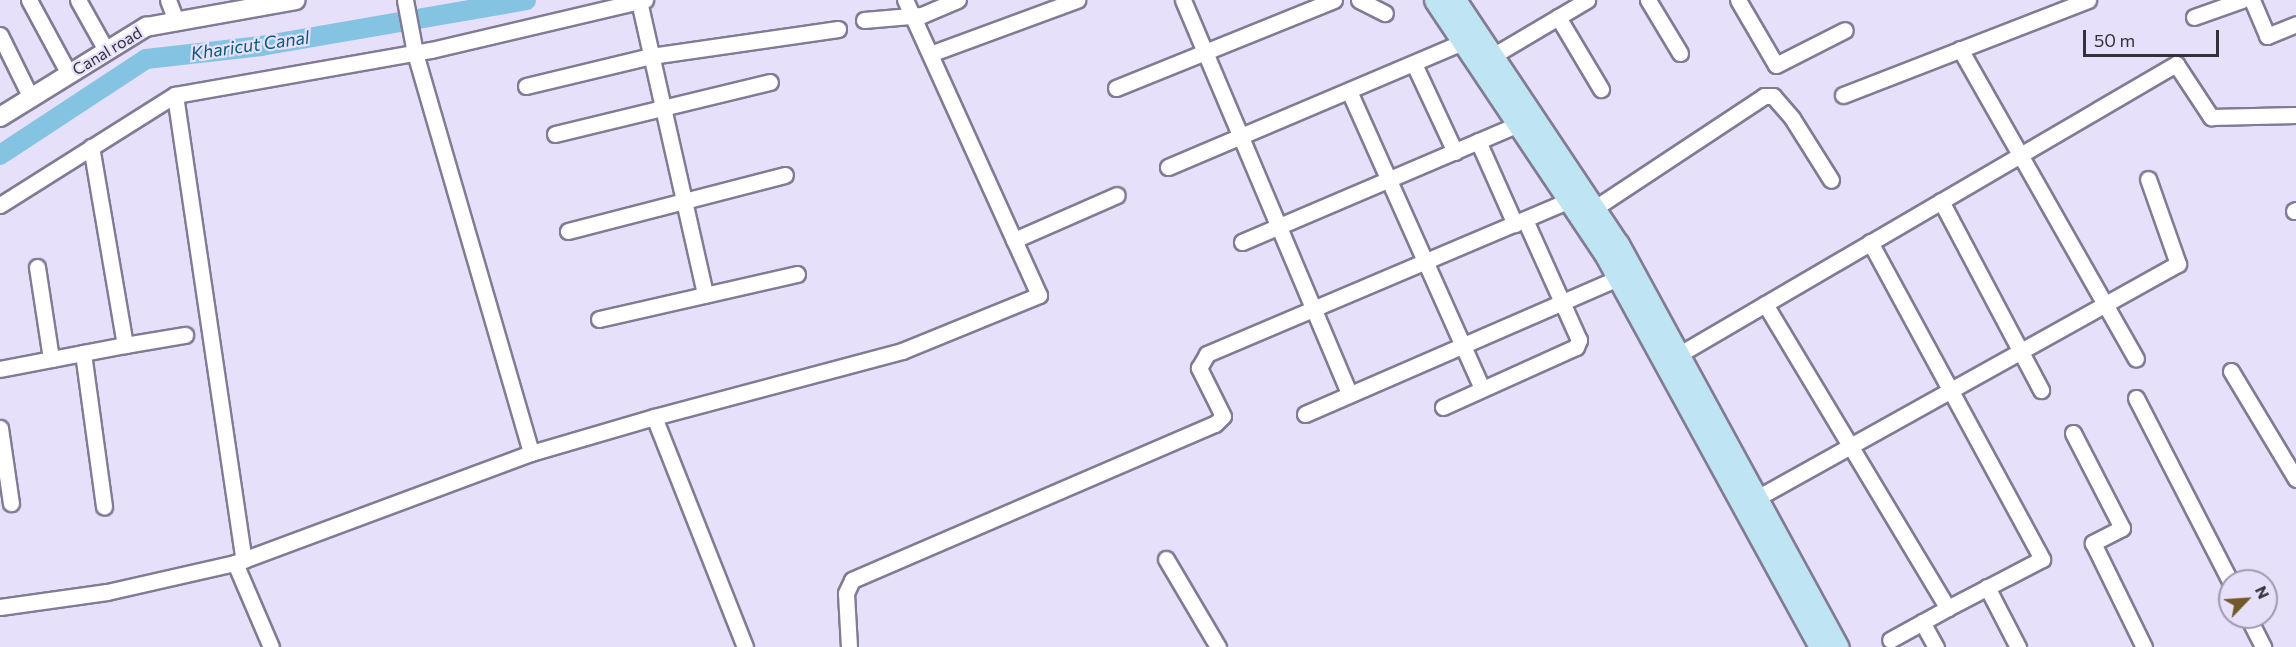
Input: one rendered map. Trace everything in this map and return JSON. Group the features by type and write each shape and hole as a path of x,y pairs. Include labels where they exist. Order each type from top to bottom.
{"main road":[{"path":"1435,0 1472,39 1595,208 1678,355 1820,647"},
{"path":"1455,0 1472,39"},
{"path":"1486,59 1519,124 1570,200 1618,278 1838,647"}],"street":[{"path":"29,0 69,74"},
{"path":"78,0 106,50"},
{"path":"168,0 175,18"},
{"name":"Canal road","path":"0,117 106,50 175,18 296,0"},
{"path":"405,0 414,52 531,453"},
{"path":"0,205 175,95 414,52 642,0 651,56 705,295"},
{"path":"0,607 106,592 239,562 531,453 654,417 902,351 1039,295 905,0"},
{"path":"864,20 912,16 958,0"},
{"path":"930,54 1077,0"},
{"path":"1183,0 1276,228 1349,393"},
{"path":"1116,88 1334,0"},
{"path":"1359,0 1385,13"},
{"path":"1486,59 1587,0"},
{"path":"1648,0 1680,53"},
{"path":"1740,0 1776,65 1845,30"},
{"path":"1843,94 2088,0"},
{"path":"2194,17 2242,0"},
{"path":"2252,0 2267,36 2296,24"},
{"path":"1558,17 1601,89"},
{"path":"526,86 651,56 838,29"},
{"path":"0,35 32,98"},
{"path":"1168,167 1472,39"},
{"path":"1960,49 2136,359"},
{"path":"1414,64 1455,152"},
{"path":"1678,355 2176,64 2211,117 2296,115"},
{"path":"555,134 770,82"},
{"path":"1349,91 1428,262 1482,389"},
{"path":"175,95 239,562 272,647"},
{"path":"1595,208 1764,96 1773,96 1792,118 1831,180"},
{"path":"1242,242 1519,124"},
{"path":"1443,406 1576,347 1579,340 1563,302 1478,141"},
{"path":"91,147 125,345"},
{"path":"568,231 784,174"},
{"path":"1750,502 2178,264 2148,179"},
{"path":"1014,240 1117,195"},
{"path":"849,647 846,593 852,580 1215,424 1222,416 1199,368 1201,359 1570,200"},
{"path":"1941,201 2041,390"},
{"path":"1870,242 1952,389 2042,559 1890,640"},
{"path":"37,267 51,359"},
{"path":"599,319 797,274"},
{"path":"1305,414 1618,278"},
{"path":"1765,304 1948,608"},
{"path":"0,369 185,335"},
{"path":"83,353 105,507"},
{"path":"2231,371 2296,479"},
{"path":"2136,398 2224,569"},
{"path":"654,417 745,647"},
{"path":"0,428 11,503"},
{"path":"2073,433 2122,528 2093,543 2144,647"},
{"path":"1166,559 1218,647"},
{"path":"1987,587 2018,647"},
{"path":"1922,622 1936,647"},
{"path":"2254,629 2264,647"}],"waterway":[{"name":"Kharicut Canal","path":"0,155 146,59 261,46 526,0"}]}
